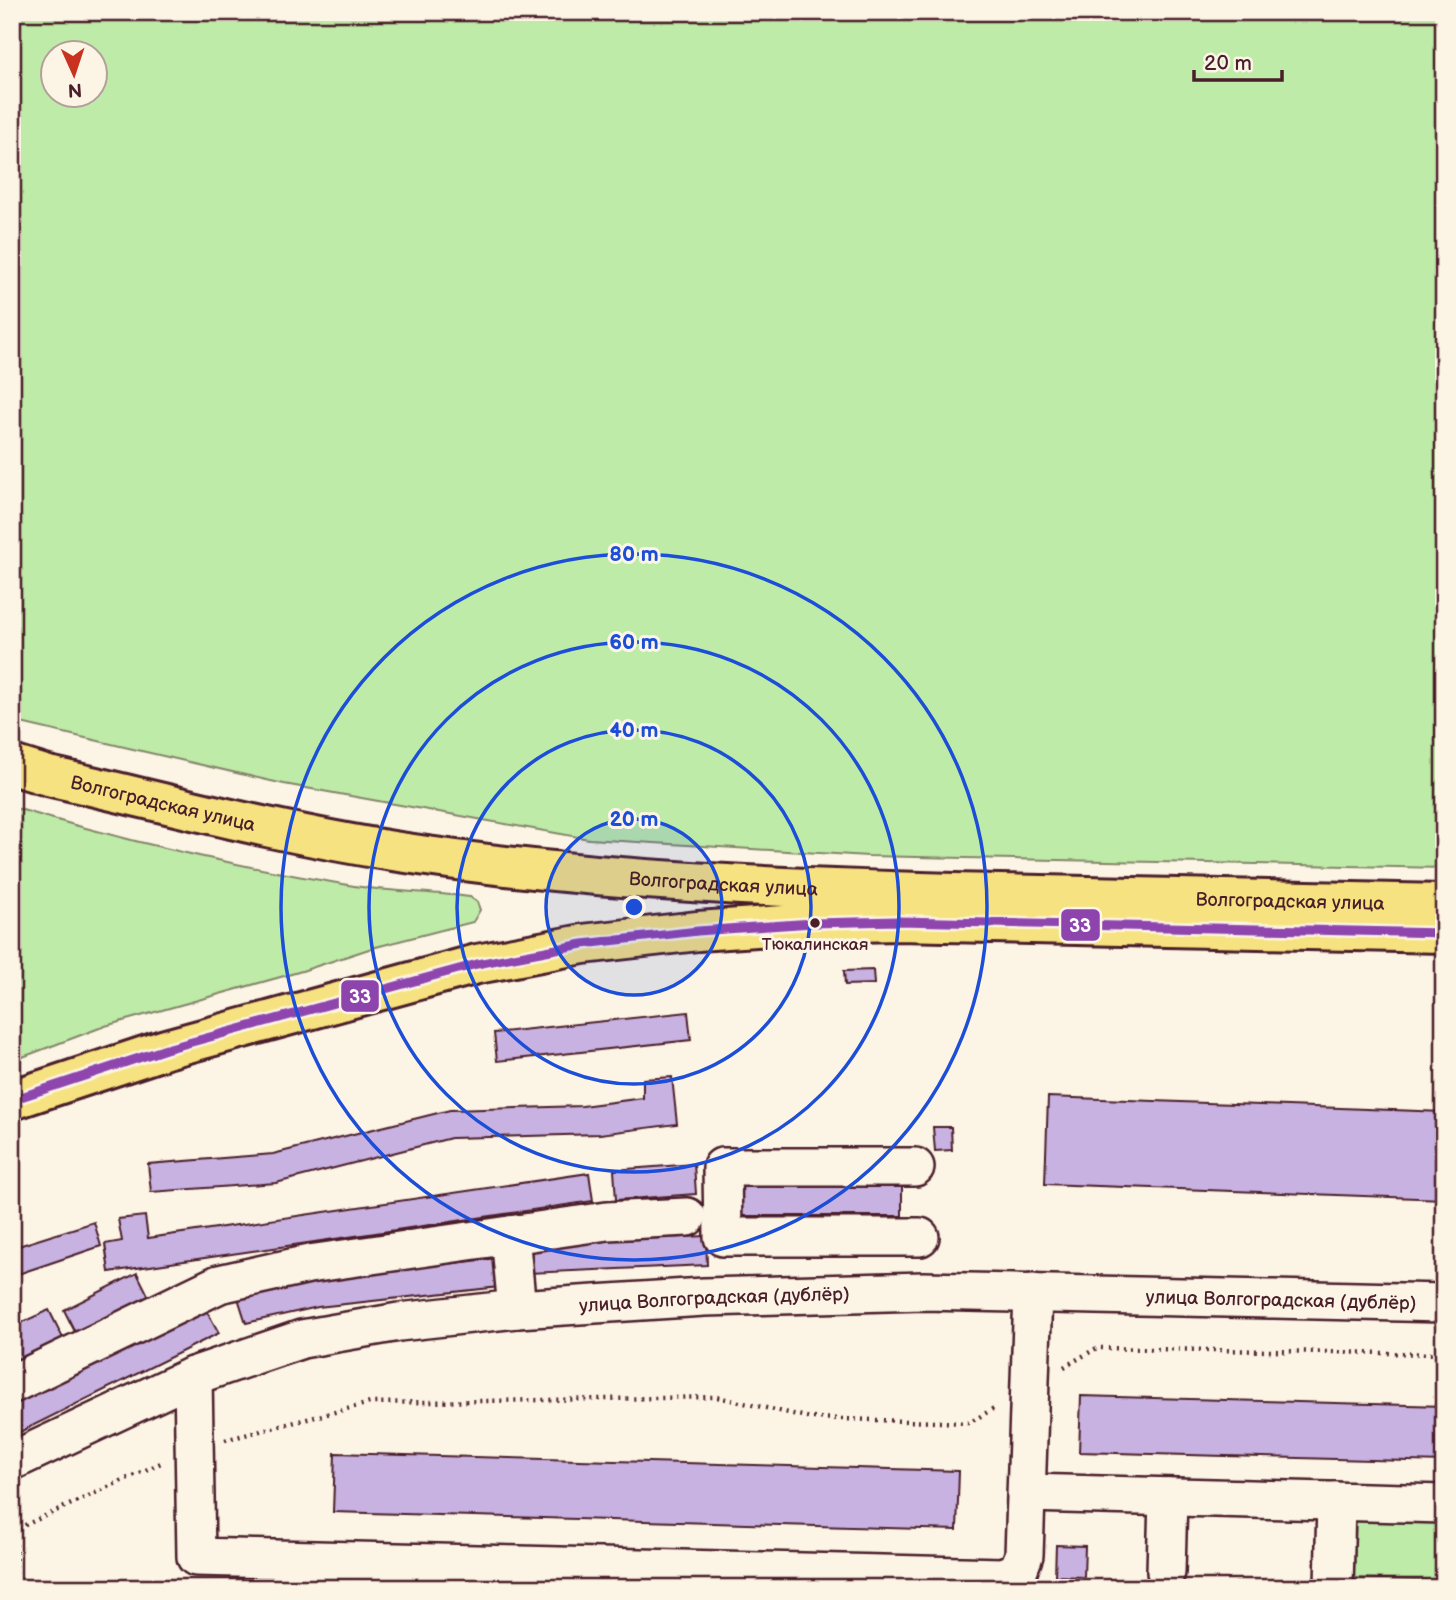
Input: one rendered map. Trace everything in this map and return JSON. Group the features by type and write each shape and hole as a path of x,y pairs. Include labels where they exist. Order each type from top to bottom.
{"main road":[{"name":"Волгоградская улица","path":"12,765 48,776 278,829 393,851 556,872 710,884 899,891 1444,904"},
{"name":"Волгоградская улица","path":"12,1100 166,1049 478,964 583,944 724,929 898,921 1444,933"}],"street":[{"path":"915,1167 722,1167 723,1237 920,1237"},
{"path":"12,1384 219,1284 309,1264 607,1221 687,1217"},
{"path":"510,1235 517,1309"},
{"name":"улица Волгоградская (дублёр)","path":"12,1461 193,1376 302,1339 399,1322 517,1309 704,1297 924,1291 1444,1303"},
{"path":"193,1376 196,1573 918,1582 1002,1577 1018,1571 1024,1555 1033,1293"},
{"path":"1027,1493 1444,1504"},
{"path":"1166,1572 1168,1497"},
{"path":"1334,1588 1336,1501"}],"path":[{"path":"15,1588 14,1531 194,1448 370,1403 717,1397 811,1418 969,1423 1097,1348 1444,1354"}],"green space":[{"path":"12,12 1444,12 1444,868 868,856 589,839 284,784 12,721"},
{"path":"12,807 139,842 311,879 368,888 470,897 477,902 480,910 473,922 372,948 302,971 105,1026 12,1061"},
{"path":"1356,1510 1444,1513 1444,1581 1354,1578"}],"building":[{"path":"873,970 874,984 845,985 844,971"},
{"path":"688,1012 691,1040 497,1061 494,1033"},
{"path":"672,1077 677,1124 600,1134 451,1138 276,1183 151,1192 148,1164 273,1154 450,1110 582,1106 643,1098 643,1079"},
{"path":"1048,1097 1444,1112 1444,1199 1045,1184"},
{"path":"933,1127 951,1127 952,1150 935,1151"},
{"path":"694,1164 696,1194 616,1200 614,1170"},
{"path":"589,1173 593,1201 109,1272 105,1244 122,1241 118,1219 145,1216 148,1238"},
{"path":"735,1187 902,1187 902,1216 735,1216"},
{"path":"94,1222 101,1246 12,1276 12,1248"},
{"path":"706,1236 707,1265 528,1273 527,1244"},
{"path":"497,1258 499,1287 318,1307 246,1323 238,1298 314,1280"},
{"path":"137,1273 149,1297 76,1334 64,1310"},
{"path":"203,1304 219,1333 12,1436 12,1398"},
{"path":"49,1310 63,1338 12,1362 12,1327"},
{"path":"1081,1396 1444,1406 1444,1462 1079,1452"},
{"path":"335,1453 959,1471 957,1530 333,1512"},
{"path":"1056,1545 1085,1546 1084,1577 1055,1576"},
{"path":"1236,1583 1291,1585 1291,1588 1236,1588"}],"transit line":[{"name":"33","path":"12,1100 166,1049 477,964 583,944 698,931 813,923 898,921 1444,933"}],"place":[{"name":"Тюкалинская","path":"815,923"}]}
